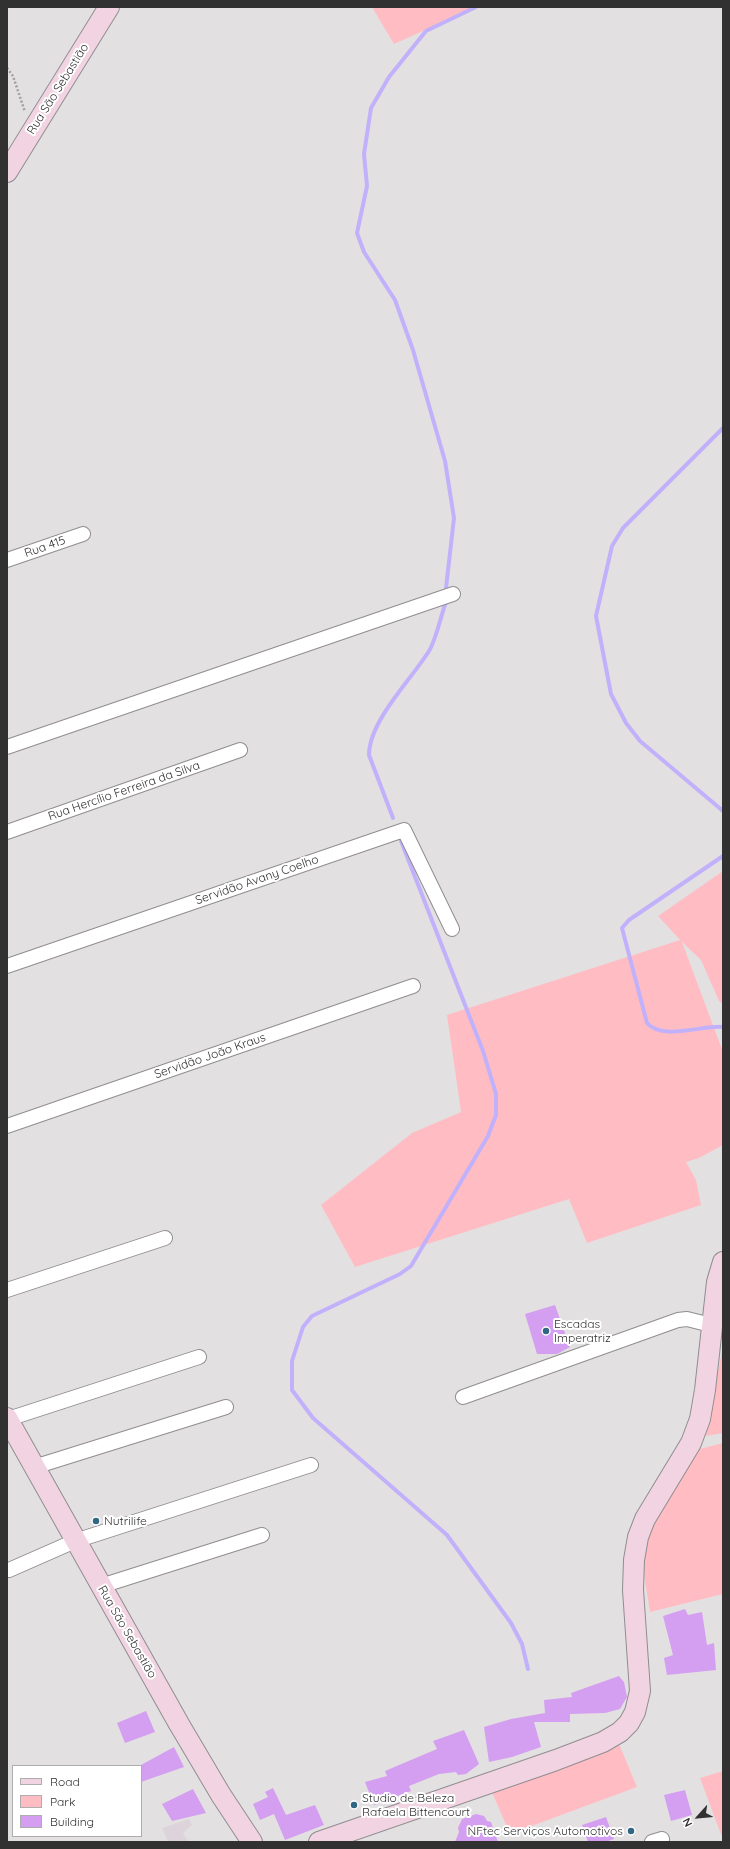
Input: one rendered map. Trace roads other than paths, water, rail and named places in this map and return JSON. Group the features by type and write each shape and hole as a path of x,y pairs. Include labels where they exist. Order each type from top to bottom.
{"street":[{"name":"Rua São Sebastião","path":"7,172 109,7"},
{"name":"Rua 415","path":"7,560 83,534"},
{"path":"7,747 453,594"},
{"name":"Rua Hercílio Ferreira da Silva","path":"7,832 240,750"},
{"name":"Servidão Avany Coelho","path":"7,966 404,830 452,929"},
{"name":"Servidão João Kraus","path":"7,1126 413,986"},
{"path":"7,1290 165,1238"},
{"path":"319,1842 583,1749 609,1738 629,1723 637,1706 640,1691 633,1590 634,1560 638,1537 645,1519 691,1443 696,1432 705,1390 711,1325 717,1282 723,1262"},
{"path":"463,1397 678,1320 687,1319 711,1325"},
{"path":"7,1419 199,1357"},
{"path":"34,1467 226,1407"},
{"name":"Rua São Sebastião","path":"7,1419 75,1541 221,1795 252,1842"},
{"path":"9,1570 75,1541 311,1465"},
{"path":"101,1586 262,1535"}],"waterway":[{"path":"446,588 454,518 445,461 413,350 395,300 364,252 357,233 367,186 364,154 371,108 389,77 426,31 476,7"},
{"path":"723,428 623,528 612,546 596,616 611,694 626,723 640,741 723,811"},
{"path":"393,818 369,755 371,742 383,715 429,651 434,641 446,602"},
{"path":"401,841 483,1051 496,1094 496,1115 488,1136 411,1266 400,1274 312,1316 303,1327 292,1361 292,1390 313,1418 447,1535 511,1623 522,1644 528,1669"},
{"path":"723,856 629,920 622,928 647,1023 654,1028 672,1032 723,1027"}],"place":[{"name":"Escadas Imperatriz","path":"546,1331"},
{"name":"Nutrilife","path":"96,1521"},
{"name":"Studio de Beleza Rafaela Bittencourt","path":"354,1805"},
{"name":"NFtec Serviços Automotivos","path":"631,1831"}]}
